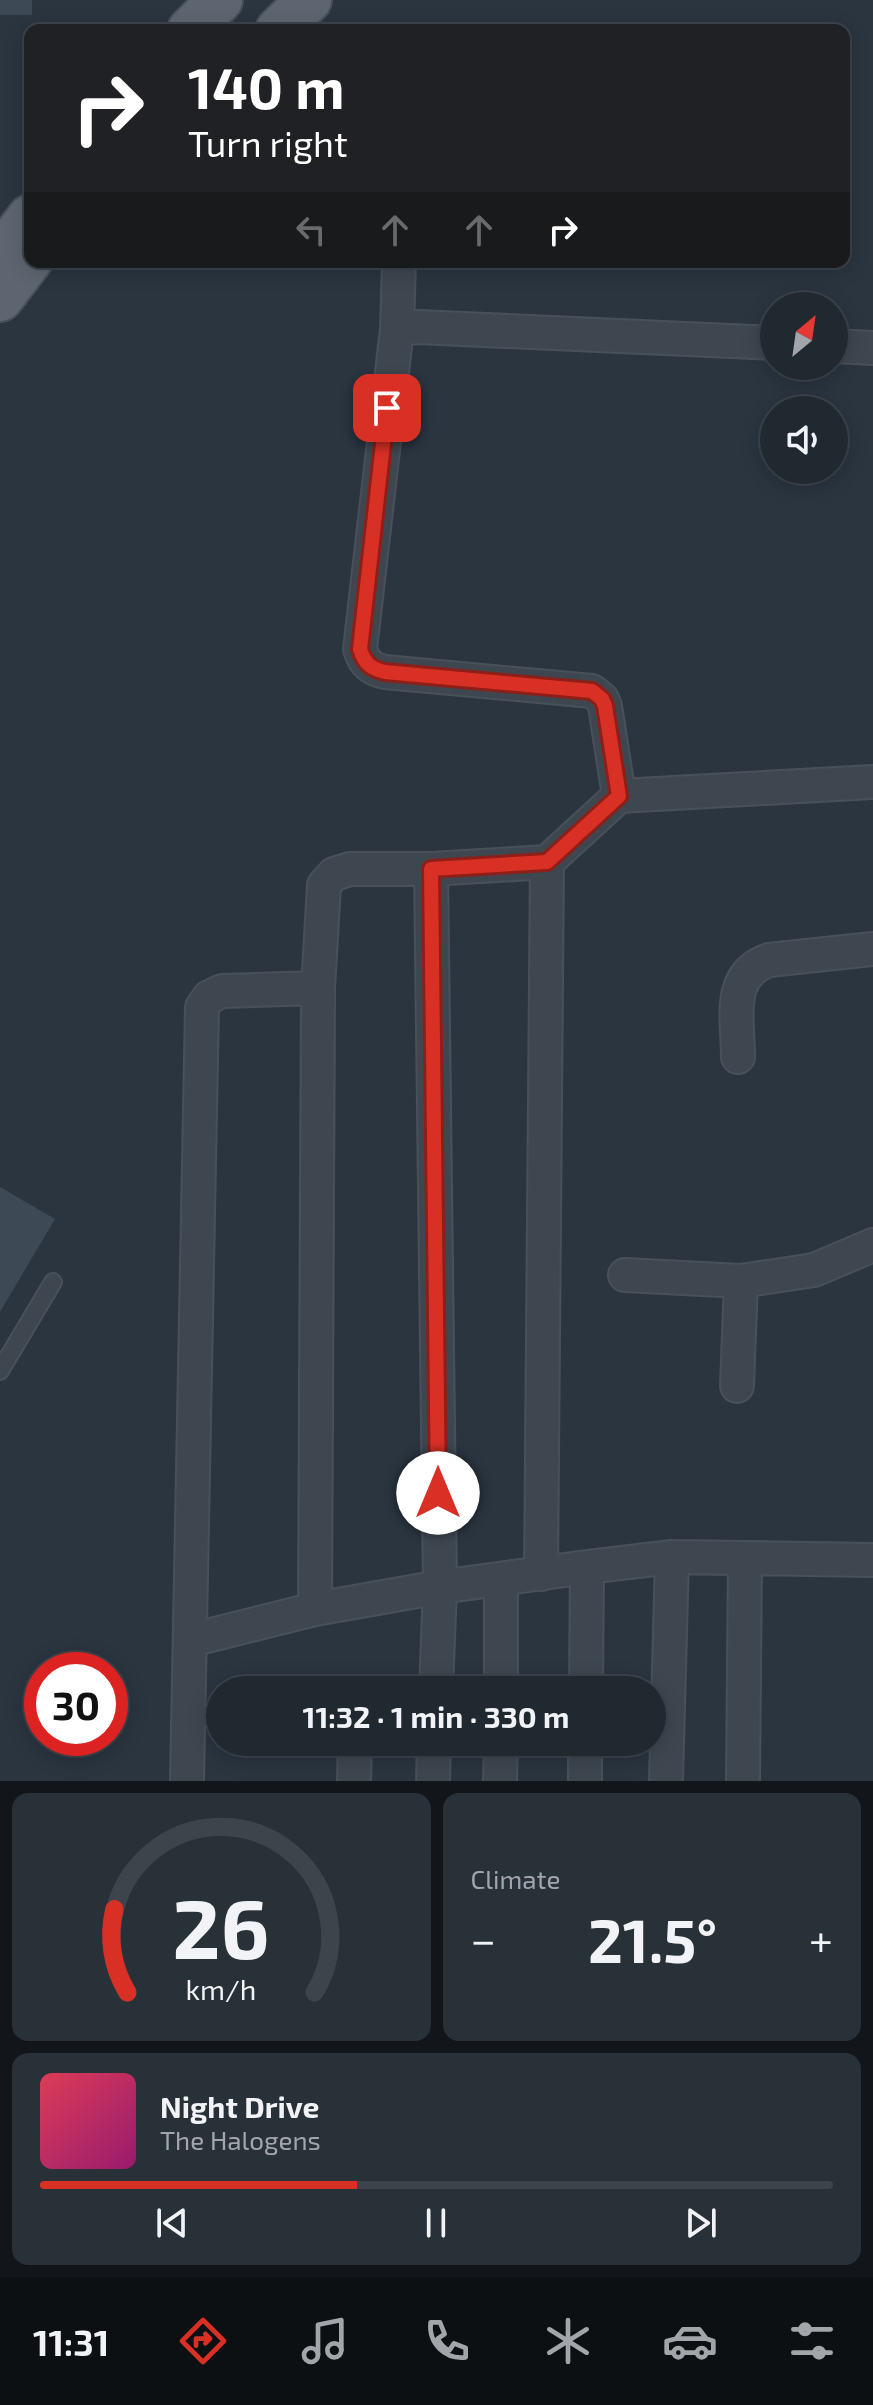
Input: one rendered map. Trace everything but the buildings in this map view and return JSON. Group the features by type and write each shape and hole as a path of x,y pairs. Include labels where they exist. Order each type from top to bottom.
{"main road":[{"path":"172,24 190,0"},
{"path":"196,24 220,0"},
{"path":"257,24 281,0"},
{"path":"284,24 309,0"},
{"path":"0,299 15,241"}],"street":[{"path":"399,268 397,329 360,649 363,659 374,669 385,672 592,691 605,706 619,796"},
{"path":"397,329 418,327 760,342"},
{"path":"848,347 873,348"},
{"path":"315,1609 318,988 324,885 334,874 350,869 431,869 547,862 619,796 873,782"},
{"path":"541,1574 547,862"},
{"path":"431,869 440,1587 437,1676"},
{"path":"738,1057 740,982 755,965 769,960 873,949"},
{"path":"187,1781 202,1007 209,997 222,991 318,988"},
{"path":"625,1275 741,1281 814,1270 873,1245"},
{"path":"737,1386 741,1281"},
{"path":"191,1640 315,1609 440,1587 672,1557 873,1560"},
{"path":"666,1781 672,1557"},
{"path":"743,1781 745,1558"},
{"path":"586,1676 587,1567"},
{"path":"501,1580 501,1676"},
{"path":"354,1781 355,1756"},
{"path":"433,1781 434,1756"},
{"path":"500,1781 501,1756"},
{"path":"585,1756 585,1781"}],"lane":[{"path":"0,1371 53,1282"}],"route":[{"path":"387,408 360,649 363,659 374,669 385,672 592,691 605,706 619,796 547,862 431,869 438,1493"}]}
